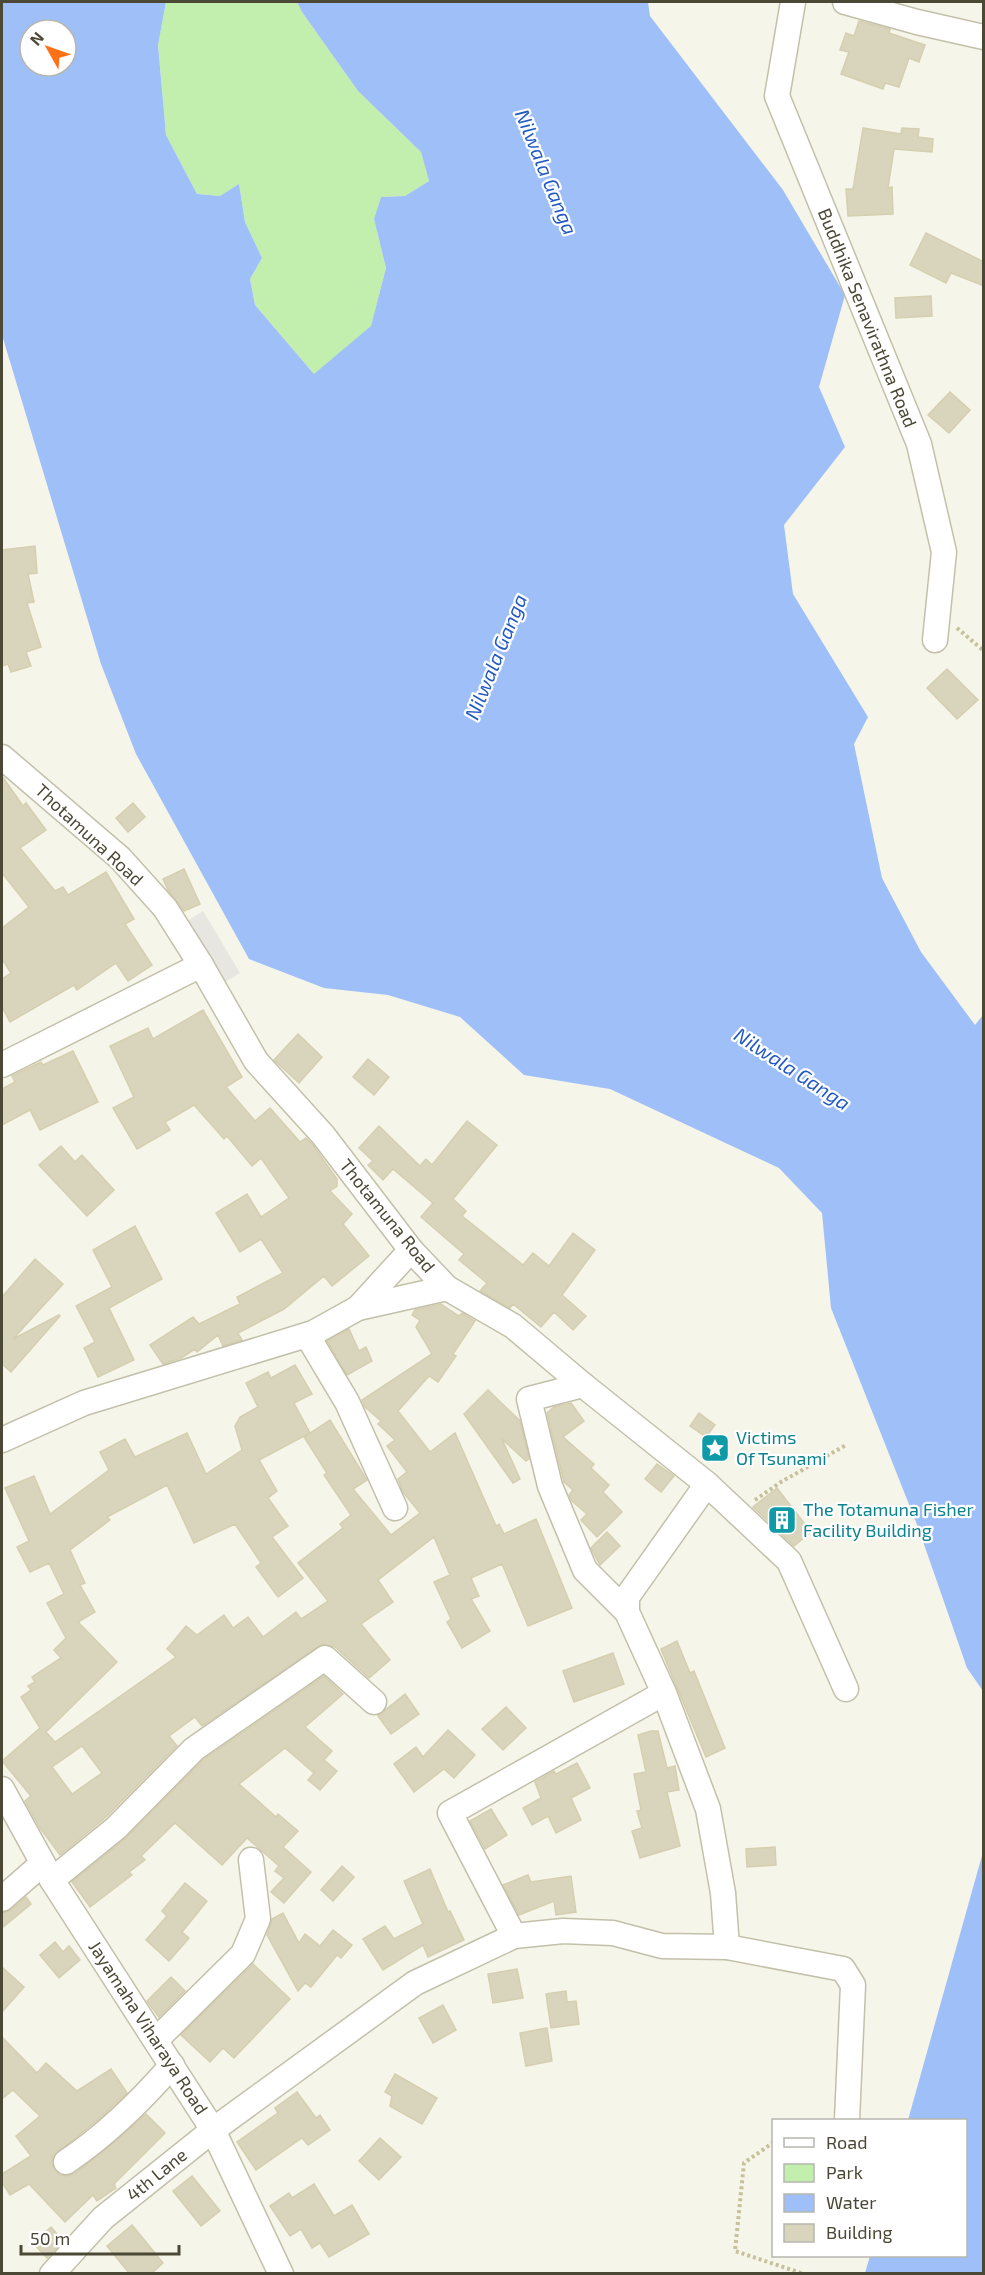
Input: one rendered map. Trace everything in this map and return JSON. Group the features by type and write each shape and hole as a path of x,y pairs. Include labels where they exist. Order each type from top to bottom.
{"street":[{"name":"Buddhika Senavirathna Road","path":"794,2 777,96 919,444 944,552 935,640"},
{"path":"845,2 917,22 984,37"},
{"name":"Thotamuna Road","path":"2,756 120,858 165,908 201,965 256,1061 323,1135 411,1250 447,1288 513,1326 707,1484 789,1561 846,1689"},
{"path":"2,1065 201,965"},
{"path":"358,1308 411,1250"},
{"path":"2,1440 84,1403 307,1335 358,1308 447,1288"},
{"path":"307,1335 347,1402 395,1508"},
{"path":"583,1385 529,1399 550,1486 585,1570 627,1612 664,1693 708,1809 723,1893 727,1947"},
{"path":"627,1612 627,1597 707,1484"},
{"path":"2,1899 116,1828 194,1749 325,1658 374,1702"},
{"path":"514,1936 450,1813 664,1693"},
{"name":"Jayamaha Viharaya Road","path":"2,1789 47,1872 213,2130 281,2274"},
{"path":"156,2040 243,1954 258,1919 251,1860"},
{"name":"4th Lane","path":"52,2274 103,2218 213,2130 414,1983 514,1936 563,1931 613,1933 662,1946 727,1947 843,1969 853,1985 847,2119"},
{"path":"66,2162 85,2149 141,2101 172,2065"}],"path":[{"path":"938,612 984,651"},
{"path":"737,1512 781,1482 846,1445"},
{"path":"772,2143 744,2163 735,2251 804,2274"}],"green space":[{"path":"166,2 297,2 358,91 421,152 429,181 405,196 381,197 374,219 386,268 371,327 315,375 255,305 250,279 262,258 245,222 239,184 220,196 197,194 166,135 158,44"}],"shaded area":[{"path":"203,911 240,973 218,986 181,925"}],"water":[{"name":"Nilwala Ganga","path":"2,2 166,2 158,45 166,135 197,194 220,196 239,184 245,222 262,258 250,279 255,305 314,374 371,326 386,268 374,219 381,197 405,196 429,181 421,152 358,91 297,2 648,2 650,16 783,190 845,295 819,387 845,447 784,525 793,594 868,717 854,744 882,878 921,952 975,1025 983,1015 983,1691 967,1668 918,1527 831,1308 822,1213 779,1168 610,1089 524,1075 460,1017 388,995 324,988 249,959 136,754 101,664 2,335"},
{"path":"983,1852 983,2273 865,2273 870,2257 967,2257 967,2119 908,2119"}],"building":[{"path":"859,21 890,29 889,33 925,45 919,62 909,58 899,87 885,83 883,89 841,74 849,52 840,50 846,33 854,36"},
{"path":"863,128 901,134 902,128 919,129 918,137 933,139 932,152 894,149 888,188 892,187 893,214 848,216 846,189 853,189"},
{"path":"926,233 984,262 984,286 951,273 946,283 910,265"},
{"path":"931,296 932,316 896,318 895,298"},
{"path":"950,392 970,410 949,433 928,415"},
{"path":"35,546 37,573 28,574 34,602 27,603 41,647 26,652 31,666 11,672 8,664 2,666 2,550"},
{"path":"947,669 978,700 957,719 927,688"},
{"path":"2,776 23,806 26,803 46,830 20,848 55,891 63,887 68,895 106,872 134,919 125,924 152,965 128,981 116,963 77,990 74,985 10,1022 2,1007 2,979 11,973 2,959 2,928 29,907 2,873"},
{"path":"133,803 145,817 128,832 116,818"},
{"path":"184,869 200,904 184,911 168,890 163,879"},
{"path":"203,1010 242,1077 226,1087 255,1121 270,1108 300,1142 306,1138 312,1144 337,1179 337,1186 330,1191 352,1214 343,1224 369,1256 332,1286 324,1276 284,1309 238,1333 242,1340 223,1346 218,1335 197,1352 195,1349 181,1358 163,1364 150,1345 193,1317 199,1324 240,1304 237,1297 283,1273 261,1239 240,1252 216,1213 247,1194 261,1217 289,1198 261,1158 252,1166 227,1136 224,1139 194,1105 165,1122 170,1130 137,1149 113,1108 134,1097 110,1046 148,1028 153,1039"},
{"path":"298,1034 322,1057 299,1083 274,1060"},
{"path":"73,1051 98,1102 40,1130 30,1110 2,1125 2,1089 15,1082 12,1076 41,1062 43,1065"},
{"path":"368,1059 389,1077 374,1095 353,1077"},
{"path":"467,1121 497,1145 453,1199 466,1211 462,1216 523,1265 533,1253 549,1266 573,1233 595,1250 562,1295 586,1316 573,1330 554,1312 541,1327 513,1304 510,1308 480,1291 487,1283 459,1260 464,1254 421,1217 433,1203 393,1169 383,1180 368,1165 373,1161 359,1148 379,1126 420,1166 426,1159 432,1165"},
{"path":"61,1146 75,1162 82,1155 114,1190 87,1216 39,1165"},
{"path":"135,1226 162,1279 109,1308 134,1360 98,1377 84,1348 95,1342 76,1306 112,1287 93,1250"},
{"path":"35,1259 63,1284 13,1339 60,1316 11,1372 2,1364 2,1297"},
{"path":"441,1304 459,1316 462,1313 475,1321 453,1354 456,1356 438,1382 429,1376 398,1411 430,1452 455,1433 496,1526 499,1524 504,1534 536,1519 572,1608 528,1626 502,1564 471,1578 479,1596 471,1599 490,1631 462,1648 447,1622 451,1619 434,1582 450,1575 434,1537 378,1580 393,1602 361,1624 390,1660 369,1678 335,1647 322,1644 202,1726 195,1717 169,1736 177,1746 106,1817 60,1855 40,1828 25,1801 31,1796 2,1761 40,1728 21,1697 31,1690 28,1686 35,1682 32,1677 61,1658 54,1650 66,1638 47,1603 64,1594 49,1563 30,1572 17,1547 29,1541 5,1488 34,1476 50,1514 109,1470 100,1452 125,1439 135,1457 187,1433 206,1474 242,1450 235,1426 240,1417 258,1407 246,1383 268,1372 271,1378 295,1365 312,1394 294,1403 310,1433 259,1460 277,1491 268,1498 288,1526 272,1537 303,1578 278,1597 256,1567 261,1563 235,1524 194,1543 167,1485 107,1517 110,1520 70,1550 85,1583 80,1585 95,1612 78,1622 117,1662 46,1732 55,1742 176,1657 167,1649 186,1626 197,1635 224,1615 233,1628 248,1617 263,1637 296,1612 301,1619 328,1601 298,1563 343,1528 340,1524 351,1515 324,1475 327,1473 304,1437 330,1420 367,1480 353,1489 391,1535 420,1513 403,1492 398,1479 407,1472 387,1446 395,1440 378,1424 381,1421 365,1407 362,1400 432,1354 416,1327 420,1320 412,1315 415,1310","holes":["82,1746 102,1773 72,1794 52,1767"]},
{"path":"349,1329 359,1351 366,1347 372,1361 347,1375 327,1341"},
{"path":"488,1390 520,1421 529,1459 526,1461 502,1439 520,1479 513,1483 464,1414"},
{"path":"571,1403 584,1421 563,1437 594,1464 591,1468 609,1485 603,1492 622,1512 597,1537 581,1520 587,1514 572,1501 569,1495 573,1490 564,1482 547,1413 554,1407"},
{"path":"699,1413 715,1425 706,1437 690,1426"},
{"path":"657,1464 674,1476 661,1492 645,1479"},
{"name":"The Totamuna Fisher Facility Building","path":"777,1488 811,1532 794,1546 753,1507"},
{"path":"607,1532 620,1546 600,1565 591,1548"},
{"path":"677,1641 690,1673 694,1671 725,1748 706,1757 661,1649"},
{"path":"613,1653 624,1684 574,1702 563,1671"},
{"path":"324,1676 343,1694 305,1727 332,1751 324,1760 337,1771 320,1790 308,1780 314,1773 285,1748 239,1784 276,1817 278,1814 298,1831 283,1847 311,1872 284,1903 271,1892 284,1878 275,1871 279,1866 247,1838 222,1865 175,1823 141,1856 145,1860 129,1872 132,1875 90,1907 72,1882 126,1838 203,1760"},
{"path":"405,1694 419,1714 391,1734 378,1716"},
{"path":"506,1707 526,1728 503,1750 482,1729"},
{"path":"448,1730 475,1755 454,1778 444,1769 414,1792 394,1764 416,1747 423,1757"},
{"path":"658,1731 667,1768 675,1766 679,1790 667,1792 680,1846 640,1858 632,1831 642,1828 637,1811 641,1810 634,1774 646,1772 638,1735"},
{"path":"577,1763 590,1788 571,1798 581,1820 556,1833 548,1816 532,1825 523,1808 541,1798 535,1782 554,1771 556,1774"},
{"path":"491,1809 507,1835 485,1849 470,1821"},
{"path":"775,1847 776,1865 747,1867 746,1849"},
{"path":"342,1866 354,1877 333,1901 321,1890"},
{"path":"430,1869 448,1912 450,1911 464,1940 428,1957 423,1945 383,1970 363,1939 385,1926 394,1939 423,1924 404,1881"},
{"path":"528,1875 531,1882 571,1876 576,1912 556,1915 554,1901 519,1915 503,1885"},
{"path":"185,1883 207,1901 182,1932 189,1938 169,1961 146,1940 167,1916 162,1911"},
{"path":"26,1897 31,1904 2,1928 2,1913 11,1910"},
{"path":"283,1913 299,1943 305,1934 320,1946 333,1930 352,1945 341,1958 337,1955 311,1987 305,1983 298,1991 267,1935 272,1919"},
{"path":"55,1942 63,1952 69,1946 80,1960 59,1978 40,1955"},
{"path":"253,1964 290,1999 234,2058 223,2048 210,2062 181,2035"},
{"path":"2,1967 24,1987 2,2012"},
{"path":"517,1969 523,1998 493,2003 488,1974"},
{"path":"171,1977 185,1991 159,2017 147,2001"},
{"path":"566,1991 567,2002 576,2001 579,2024 551,2028 546,1994"},
{"path":"443,2005 456,2030 433,2043 419,2018"},
{"path":"547,2028 552,2061 526,2066 520,2033"},
{"path":"2,2037 37,2073 46,2063 77,2091 111,2069 127,2093 53,2156 52,2164 60,2175 74,2174 146,2114 165,2133 114,2184 116,2188 97,2201 93,2195 65,2222 29,2184 10,2195 2,2182 2,2174 31,2156 16,2136 40,2116 13,2090 2,2099"},
{"path":"395,2074 437,2098 422,2124 390,2106 392,2096 385,2092"},
{"path":"297,2092 316,2118 320,2115 330,2130 308,2145 302,2138 256,2170 237,2142 278,2113 275,2108"},
{"path":"380,2138 401,2157 379,2180 359,2161"},
{"path":"192,2176 220,2211 201,2226 173,2191"},
{"path":"314,2184 334,2216 352,2205 369,2234 329,2257 320,2243 312,2248 301,2229 290,2236 270,2206 289,2193 292,2198"},
{"path":"132,2225 163,2263 151,2274 130,2274 107,2246"},
{"path":"51,2227 63,2241 47,2258 33,2243"}],"place":[{"name":"Victims Of Tsunami","path":"715,1448"},
{"name":"The Totamuna Fisher Facility Building","path":"782,1520"}]}
